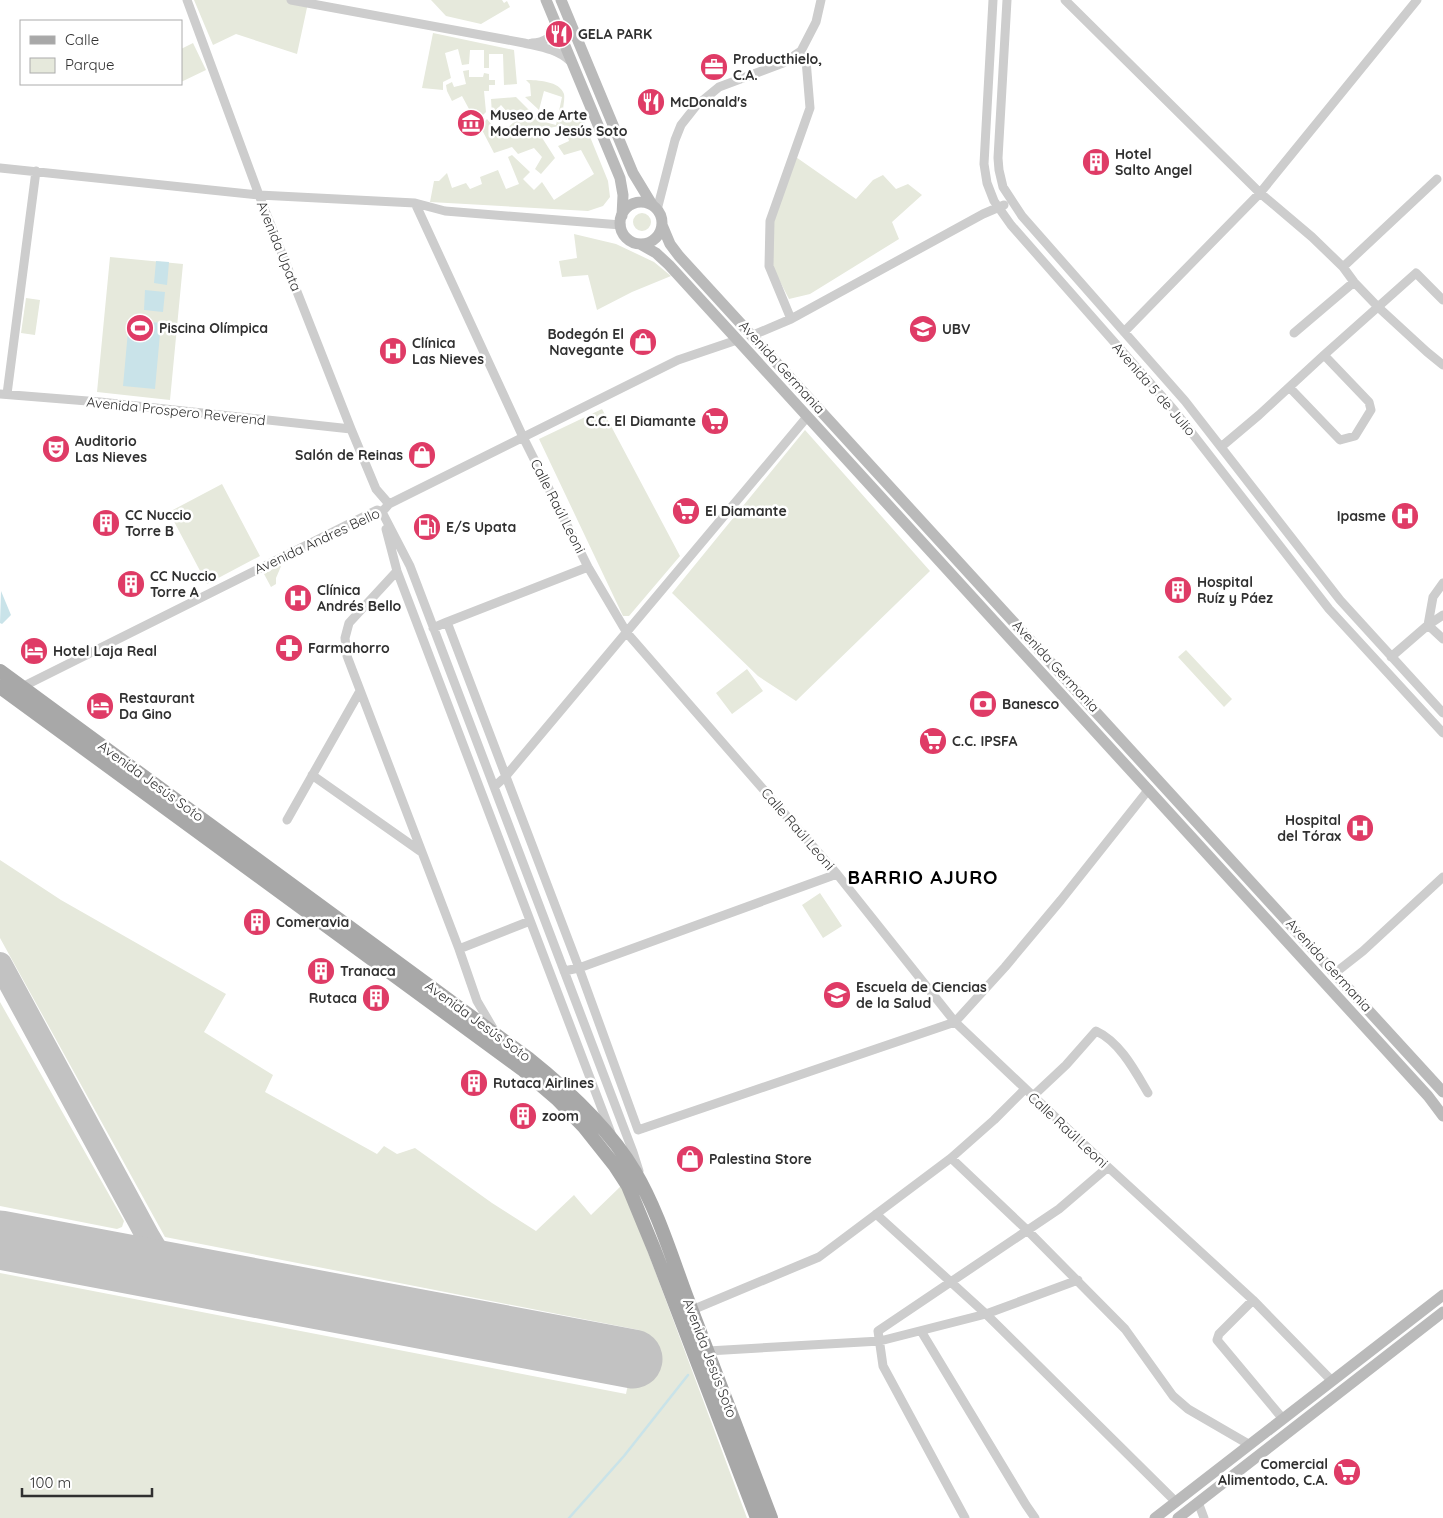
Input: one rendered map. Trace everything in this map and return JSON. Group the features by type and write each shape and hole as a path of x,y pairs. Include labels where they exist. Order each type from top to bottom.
{"main road":[{"name":"Avenida Jesús Soto","path":"0,672 530,1059 566,1090 616,1146 636,1173 645,1191 771,1518"},
{"name":"Avenida Jesús Soto","path":"4,690 522,1069 542,1085 579,1122 602,1148 624,1179 654,1248 757,1518"}],"street":[{"name":"Avenida Upata","path":"188,0 258,195 376,489 379,511"},
{"path":"291,0 552,49 572,63"},
{"path":"546,0 620,178 623,195 621,221 626,237 640,244 650,242 658,235 662,219 633,173 561,0"},
{"path":"655,208 681,125 696,106 719,87 783,63 801,51 816,22 821,0"},
{"name":"Avenida 5 de Julio","path":"993,0 984,164 990,192 999,208 1052,273 1174,410 1329,609 1443,733"},
{"name":"Avenida 5 de Julio","path":"1007,0 998,163 1003,187 1011,201 1063,264 1168,381 1330,587 1443,713"},
{"path":"1065,0 1260,193 1312,237 1343,267 1354,282 1378,307 1443,365"},
{"path":"1124,332 1260,193 1416,0"},
{"path":"524,43 541,43 547,40 557,26"},
{"path":"791,319 769,266 770,221 810,108 806,60 801,51"},
{"path":"0,168 258,195 415,203 445,211 621,221"},
{"path":"3,394 36,171"},
{"path":"1343,267 1438,179"},
{"path":"751,336 791,319 983,214 1011,201"},
{"path":"621,221 628,207 638,203 643,202 655,208"},
{"name":"Calle Raúl Leoni","path":"415,203 523,437 588,567 627,633 837,874 955,1022 1108,1167 1253,1300 1332,1381"},
{"name":"Avenida Germania","path":"662,225 673,250 1443,1092"},
{"name":"Avenida Germania","path":"640,244 651,249 662,258 738,340 1428,1096 1443,1116"},
{"path":"1221,447 1290,388 1416,273 1443,300"},
{"path":"1294,333 1354,282"},
{"name":"Avenida Andres Bello","path":"4,690 21,687 379,511 389,504 678,360 738,340"},
{"path":"1290,388 1340,440 1355,436 1371,410 1369,402 1324,355"},
{"name":"Avenida Prospero Reverend","path":"3,394 100,402 351,429"},
{"path":"494,787 505,777 627,633 807,417"},
{"name":"Avenida Upata","path":"376,489 389,504"},
{"path":"379,511 397,571 616,1146 623,1166 624,1179"},
{"path":"379,511 410,566 633,1152 645,1191"},
{"path":"433,628 588,567"},
{"path":"397,571 349,623 345,638 347,656 477,1001 497,1035"},
{"path":"1428,625 1433,597 1443,583"},
{"path":"1391,657 1428,625 1443,615"},
{"path":"447,622 579,968 638,1130 955,1022 1005,967 1061,900 1149,789"},
{"path":"1428,625 1443,639"},
{"path":"287,820 360,691"},
{"path":"312,775 421,852"},
{"path":"564,971 579,968 837,874"},
{"path":"1334,974 1363,951 1443,877"},
{"path":"459,949 530,920"},
{"path":"1033,1096 1066,1065 1096,1031 1103,1034 1118,1049 1133,1067 1148,1093"},
{"path":"692,1310 819,1257 951,1158 994,1120 1025,1089"},
{"path":"951,1158 1078,1280 1125,1329 1174,1396 1188,1410 1250,1445"},
{"path":"965,1518 883,1366 878,1331 1059,1209 1108,1167"},
{"path":"876,1214 986,1314 1176,1502"},
{"path":"708,1351 880,1341 986,1314 1078,1280"},
{"path":"1155,1518 1443,1295"},
{"path":"1253,1300 1219,1334 1218,1340 1283,1419"},
{"path":"1178,1518 1443,1312"},
{"path":"921,1330 1035,1518"},
{"path":"1198,1502 1204,1518"}],"green space":[{"path":"194,0 290,0 308,3 297,54 236,34 213,45"},
{"path":"431,0 502,0 504,3 507,1 510,7 481,24 446,16"},
{"path":"433,33 514,50 517,84 504,85 503,54 489,54 489,68 484,68 484,50 470,50 469,64 462,65 458,49 445,53 451,78 443,82 443,90 422,88"},
{"path":"193,43 206,70 182,82 182,48"},
{"path":"469,70 469,77 483,77 484,73 489,74 489,80 495,80 495,85 489,85 489,91 484,91 486,112 476,122 462,96 452,101 446,85 452,82 454,87 466,84 463,71"},
{"path":"526,80 548,82 558,86 564,94 563,111 582,117 608,181 610,197 603,206 588,211 430,202 434,181 439,181 447,173 452,188 466,183 470,189 482,184 480,177 498,170 506,189 519,184 508,157 512,155 530,172 523,179 534,190 542,182 554,200 594,174 581,150 564,155 558,146 569,141 564,125 549,128 539,133 555,158 541,174 535,169 542,157 534,148 518,154 512,147 494,153 480,126 487,119 500,135 515,121 501,105 492,114 491,99 516,97 537,120 556,125 562,97 544,91 539,110 525,97 531,96 530,84"},
{"path":"793,155 856,199 873,180 883,175 896,189 908,184 922,195 892,222 899,239 810,294 789,299 769,260 770,221"},
{"path":"642,213 648,216 651,222 648,228 642,231 636,228 633,222 636,216"},
{"path":"574,234 616,244 654,262 671,276 632,292 597,310 588,275 562,277 559,261 577,258"},
{"name":"Piscina Olímpica","path":"110,257 183,264 170,400 97,392"},
{"path":"26,298 40,300 35,335 21,333"},
{"path":"602,409 680,556 629,616 623,616 539,439"},
{"path":"805,430 930,571 796,701 758,676 672,593"},
{"path":"222,484 260,556 207,584 169,512"},
{"path":"282,564 276,578 276,584 271,587 264,574"},
{"path":"1186,650 1232,699 1224,707 1178,657"},
{"path":"747,669 763,691 732,714 716,693"},
{"path":"0,860 61,900 226,994 204,1032 273,1075 265,1092 377,1154 384,1146 397,1154 415,1148 492,1203 536,1231 574,1195 591,1215 621,1186 633,1212 747,1518 0,1518 0,1273 626,1394 639,1330 165,1237 0,938"},
{"path":"820,893 842,926 823,938 802,905"},
{"path":"0,1002 124,1221 122,1227 117,1229 0,1206"}],"water":[{"path":"156,261 169,262 167,285 154,283"},
{"path":"145,290 165,292 163,312 144,310"},
{"path":"129,320 161,323 155,389 123,386"},
{"path":"1,591 11,615 2,624 0,623"}],"waterway":[{"path":"569,1518 624,1456 688,1375"}],"taxiway":[{"path":"0,964 156,1251 168,1266 181,1273 191,1275"},
{"path":"114,1262 127,1261 138,1256 145,1248 147,1235"}],"runway":[{"path":"0,1240 633,1359"}],"place":[{"name":"GELA PARK","path":"559,34"},
{"name":"Producthielo, C.A.","path":"714,67"},
{"name":"McDonald's","path":"651,102"},
{"name":"Museo de Arte Moderno Jesús Soto","path":"471,123"},
{"name":"Hotel Salto Angel","path":"1096,162"},
{"name":"Piscina Olímpica","path":"140,328"},
{"name":"UBV","path":"923,329"},
{"name":"Bodegón El Navegante","path":"643,342"},
{"name":"Clínica Las Nieves","path":"393,351"},
{"name":"C.C. El Diamante","path":"715,421"},
{"name":"Auditorio Las Nieves","path":"56,449"},
{"name":"Salón de Reinas","path":"422,455"},
{"name":"El Diamante","path":"686,511"},
{"name":"Ipasme","path":"1405,516"},
{"name":"CC Nuccio Torre B","path":"106,523"},
{"name":"E/S Upata","path":"427,527"},
{"name":"CC Nuccio Torre A","path":"131,584"},
{"name":"Hospital Ruíz y Páez","path":"1178,590"},
{"name":"Clínica Andrés Bello","path":"298,598"},
{"name":"Farmahorro","path":"289,648"},
{"name":"Hotel Laja Real","path":"34,651"},
{"name":"Banesco","path":"983,704"},
{"name":"Restaurant Da Gino","path":"100,706"},
{"name":"C.C. IPSFA","path":"933,741"},
{"name":"Hospital del Tórax","path":"1360,828"},
{"name":"Comeravia","path":"257,922"},
{"name":"Tranaca","path":"321,971"},
{"name":"Escuela de Ciencias de la Salud","path":"837,995"},
{"name":"Rutaca","path":"376,998"},
{"name":"Rutaca Airlines","path":"474,1083"},
{"name":"zoom","path":"523,1116"},
{"name":"Palestina Store","path":"690,1159"},
{"name":"Comercial Alimentodo, C.A.","path":"1347,1472"}],"district":[{"name":"BARRIO AJURO","path":"923,877"}]}
